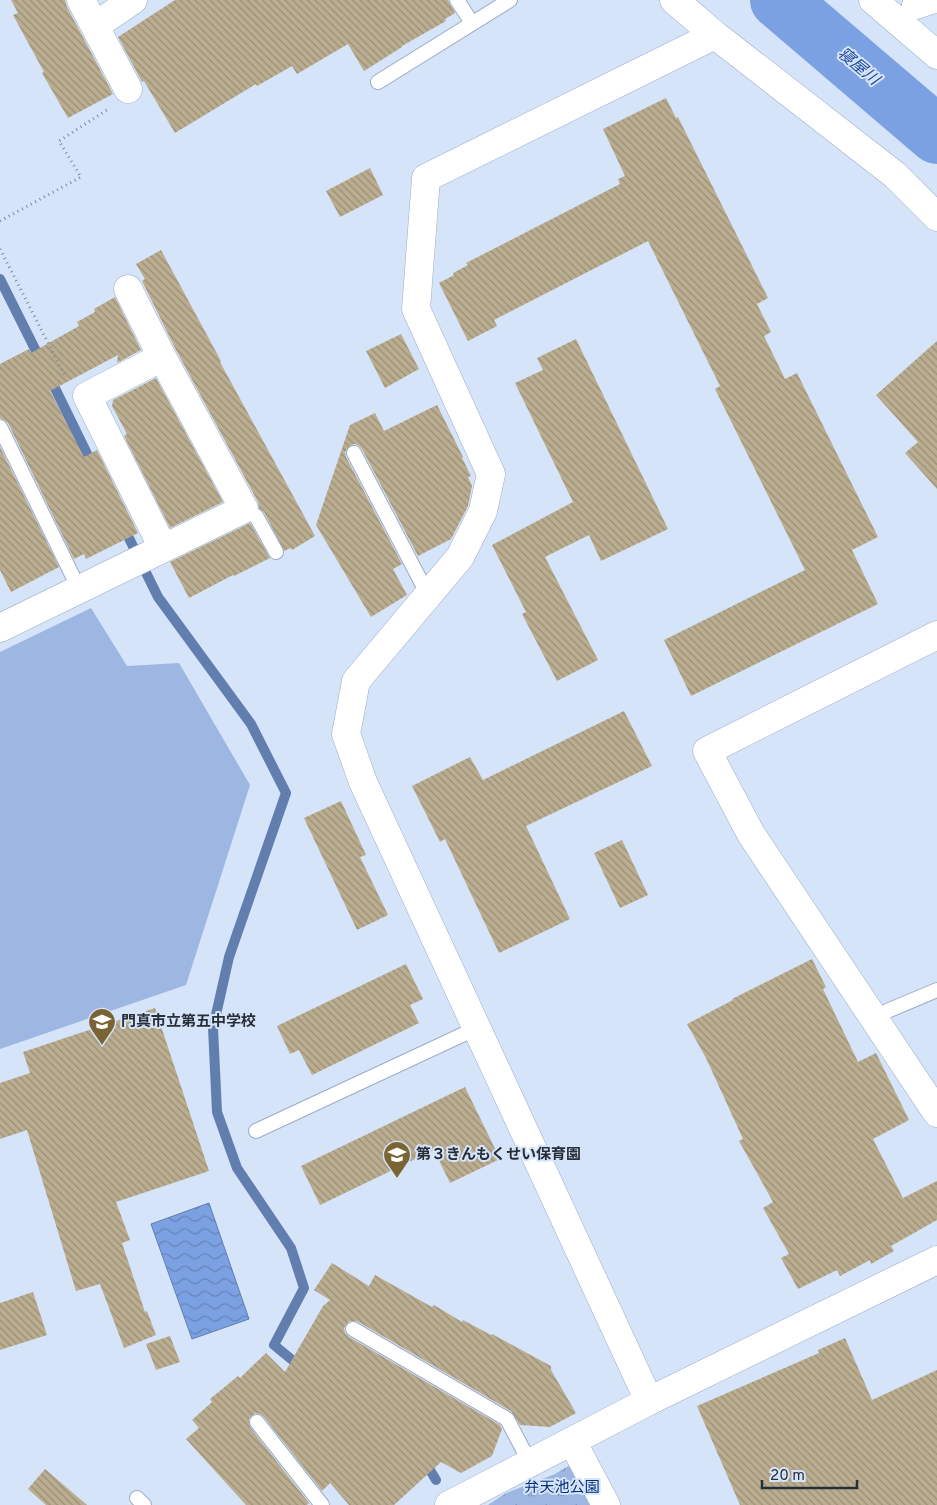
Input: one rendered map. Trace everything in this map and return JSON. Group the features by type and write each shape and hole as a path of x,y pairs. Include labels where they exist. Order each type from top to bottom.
{"street":[{"path":"81,0 128,89"},
{"path":"95,26 133,0"},
{"path":"674,0 715,35 895,175 937,217"},
{"path":"873,0 937,55"},
{"path":"649,1401 363,782 346,734 356,681 460,557 483,511 491,474 416,309 426,178 715,35"},
{"path":"0,628 244,509 162,357 128,289"},
{"path":"149,555 87,396 162,357"},
{"path":"937,635 707,751 751,834 937,1113"},
{"path":"449,1505 649,1401 937,1260"},
{"path":"572,1441 606,1505"}],"lane":[{"path":"457,0 472,23"},
{"path":"378,82 510,0"},
{"path":"0,427 79,589"},
{"path":"354,453 428,596"},
{"path":"244,509 256,516 276,552"},
{"path":"873,1017 937,990"},
{"path":"256,1131 477,1028"},
{"path":"353,1329 507,1419 530,1463"},
{"path":"257,1422 322,1505"}],"path":[{"path":"0,221 81,177 59,141 128,96 128,89"}],"green space":[{"path":"91,608 127,666 179,663 250,785 186,985 0,1049 0,652"},
{"name":"弁天池公園","path":"570,1465 592,1505 488,1505 506,1493 555,1474"}],"water":[{"path":"209,1203 249,1319 192,1339 151,1224"}],"building":[{"path":"11,0 65,0 113,94 68,118 42,73 44,72 13,15 18,13"},
{"path":"175,0 448,0 455,13 445,19 446,21 402,46 364,71 348,44 297,74 292,66 257,86 256,84 175,133 144,81 142,82 118,37"},
{"path":"666,98 676,118 678,117 768,298 757,304 771,332 764,336 785,379 797,373 878,537 852,550 878,604 691,696 664,640 805,570 715,389 720,386 648,241 494,320 497,326 468,341 439,283 468,265 466,263 620,184 618,179 625,176 603,129"},
{"path":"370,168 383,195 340,217 326,191"},
{"path":"161,250 315,536 292,550 291,548 284,551 264,512 259,508 258,502 176,350 142,281 145,279 136,264"},
{"path":"115,297 141,350 117,363 118,355 50,391 84,457 97,450 138,533 86,559 84,554 74,559 8,423 0,418 0,364 29,349 31,353 79,326 77,322 95,312 94,309"},
{"path":"401,334 419,369 385,388 366,351"},
{"path":"576,339 668,529 601,561 589,535 545,557 598,660 557,681 522,614 526,612 492,545 573,502 515,383 543,370 537,358"},
{"path":"937,341 937,489 905,453 918,442 876,395"},
{"path":"156,378 223,502 170,528 124,436 127,434 112,406 113,400"},
{"path":"437,405 463,457 471,476 468,477 472,486 468,506 451,539 418,556 362,449 354,444 345,452 402,564 393,569 407,595 371,617 316,525 350,425 375,413 384,431"},
{"path":"0,447 59,567 11,592 0,570"},
{"path":"250,523 270,558 189,598 170,562"},
{"path":"624,711 652,766 526,826 570,919 499,953 445,839 440,842 412,786 470,757 483,780"},
{"path":"341,801 366,855 360,857 388,915 357,930 304,818"},
{"path":"622,840 648,895 620,908 594,853"},
{"path":"812,959 826,987 823,989 858,1062 876,1053 909,1120 873,1139 903,1198 937,1181 937,1220 891,1246 894,1251 871,1264 870,1260 840,1276 837,1270 798,1289 781,1258 789,1254 763,1208 773,1202 739,1141 743,1139 706,1058 687,1024"},
{"path":"406,964 423,999 410,1005 419,1023 312,1075 299,1050 290,1054 277,1026"},
{"path":"155,1008 209,1171 116,1202 130,1240 122,1243 145,1312 147,1311 156,1335 124,1348 100,1284 76,1291 27,1130 0,1139 0,1083 30,1073 23,1052"},
{"path":"465,1087 500,1159 450,1183 434,1150 320,1205 301,1166"},
{"path":"332,1263 369,1286 375,1275 432,1307 434,1305 462,1322 463,1320 492,1334 551,1366 551,1370 576,1413 550,1427 520,1425 511,1411 357,1321 349,1321 344,1328 345,1333 349,1337 500,1425 502,1429 492,1456 461,1473 441,1462 394,1505 349,1505 330,1483 322,1491 264,1417 255,1413 249,1419 250,1427 309,1503 307,1505 246,1505 186,1439 199,1428 192,1420 212,1402 210,1399 238,1376 240,1378 266,1353 285,1372 323,1306 330,1300 314,1290"},
{"path":"33,1292 47,1335 0,1350 0,1303"},
{"path":"170,1336 180,1362 156,1370 146,1344"},
{"path":"845,1338 872,1400 937,1370 937,1505 740,1505 697,1406 819,1353 818,1350"},
{"path":"45,1469 87,1505 46,1505 28,1489"}],"waterway":[{"name":"寝屋川","path":"779,0 937,135"},
{"path":"0,279 42,363"},
{"path":"50,378 93,466"},
{"path":"123,526 158,597 251,724 286,793 229,957 213,1028 217,1112 237,1168 291,1248 304,1288 274,1345 302,1368"},
{"path":"424,1460 436,1480"}],"place":[{"name":"門真市立第五中学校","path":"102,1046"},
{"name":"第３きんもくせい保育園","path":"397,1179"}]}
